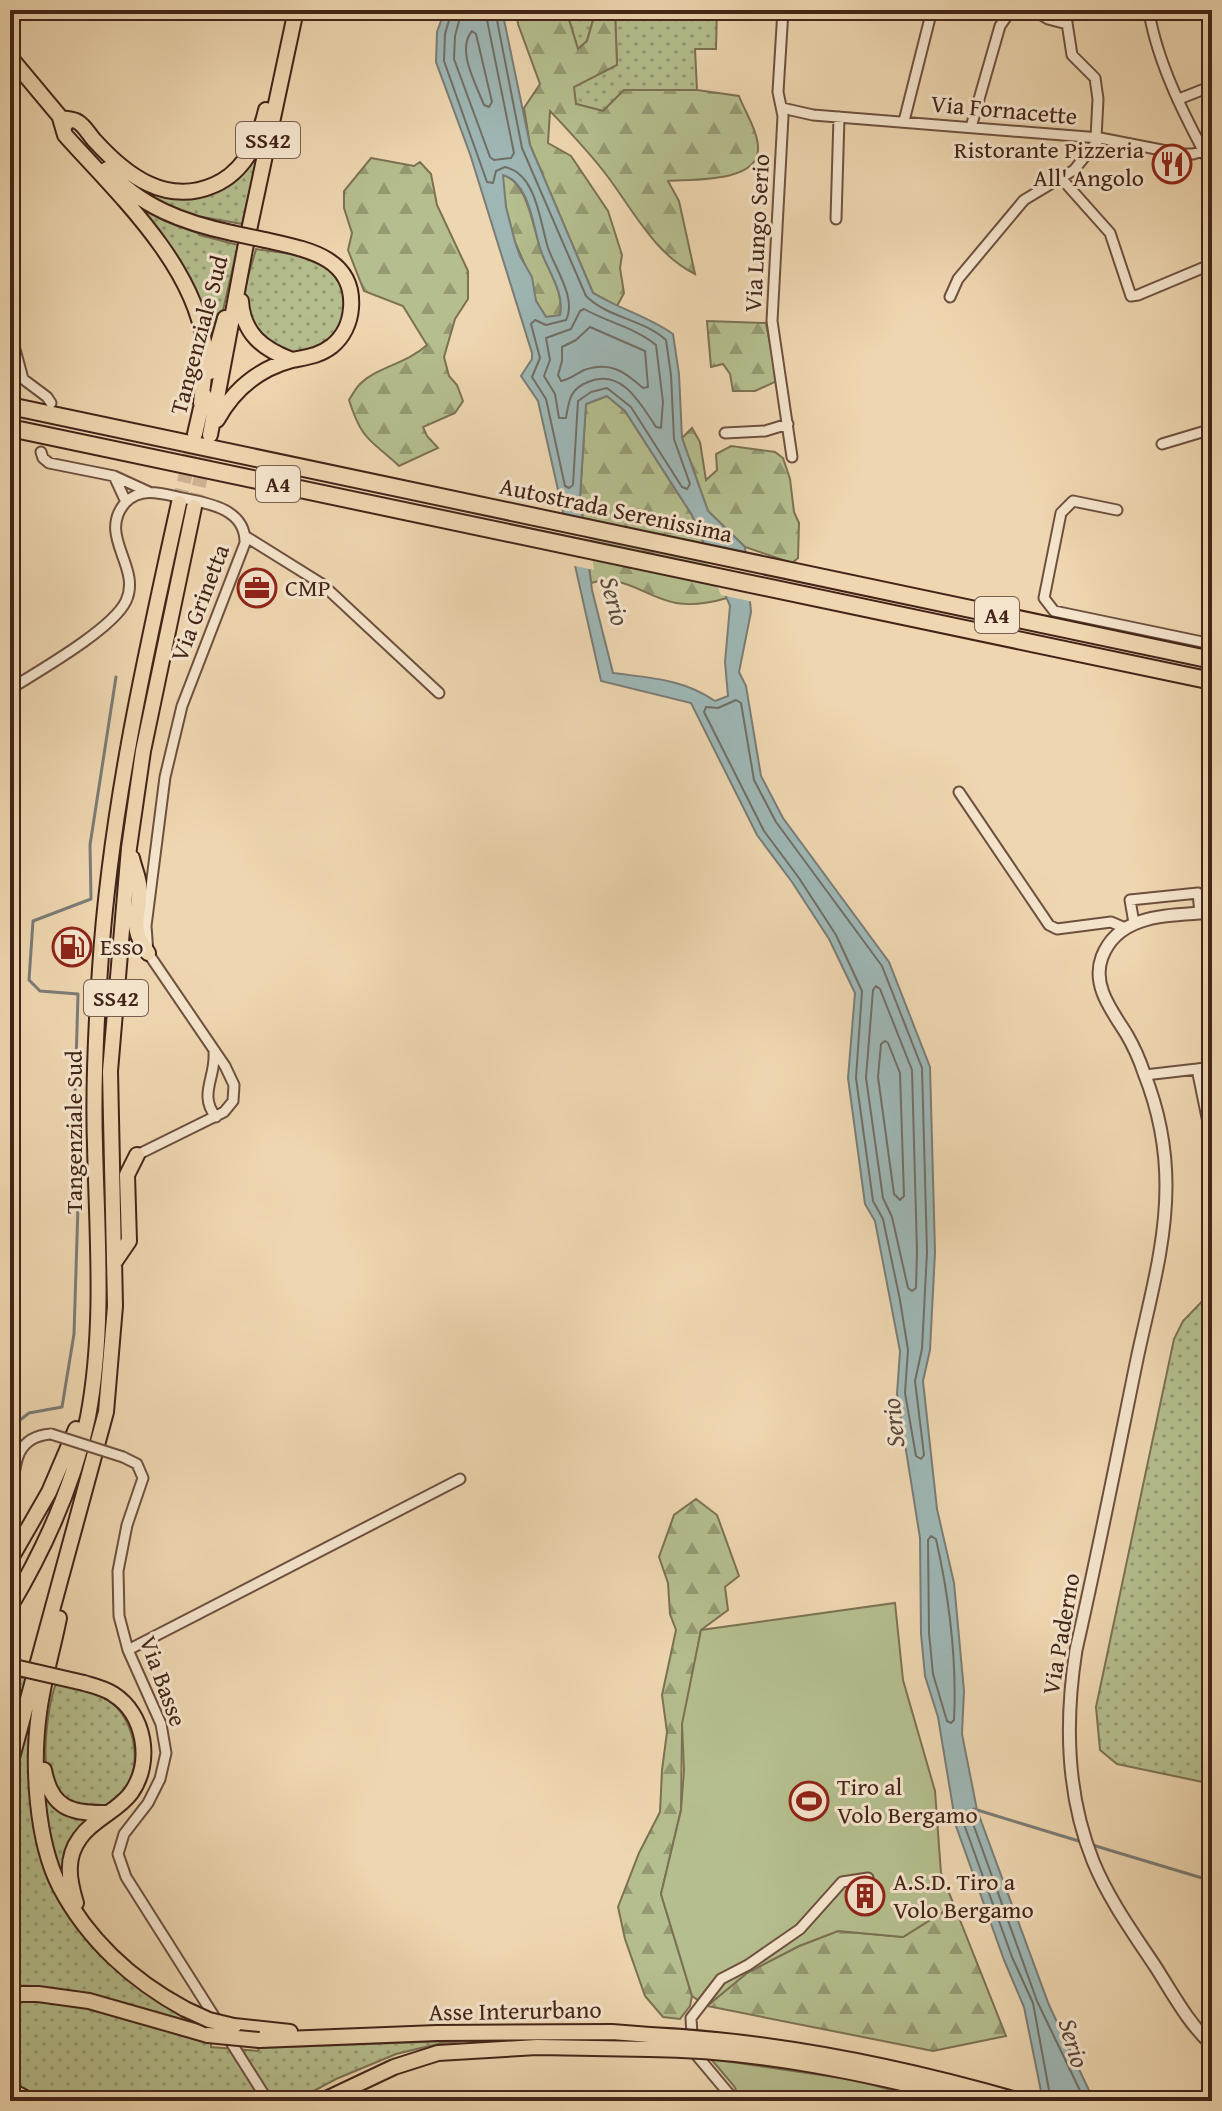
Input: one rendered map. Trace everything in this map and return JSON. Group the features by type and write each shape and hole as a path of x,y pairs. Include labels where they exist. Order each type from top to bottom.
{"highway":[{"name":"Tangenziale Sud","path":"203,434 296,10"},
{"path":"60,118 79,122 114,160 146,184 179,193 213,186 236,170 254,143 262,125 279,58 292,31"},
{"path":"10,57 115,179 137,197 180,219 318,254 332,261 341,271 350,292 350,316 337,341 320,354 262,371 244,384 203,434"},
{"path":"60,118 65,135 146,227 187,285 196,307 204,343 201,403"},
{"name":"Tangenziale Sud","path":"203,434 201,403 245,249"},
{"path":"245,249 241,300 246,326 261,344 292,360"},
{"name":"Autostrada Serenissima","path":"10,406 1212,660"},
{"name":"Autostrada Serenissima","path":"10,428 1212,681"},
{"name":"Tangenziale Sud","path":"10,1607 57,1516 88,1417 99,1314 95,1050 107,895 129,743 179,503"},
{"name":"Tangenziale Sud","path":"85,1492 106,1412 114,1337 110,1071 129,848 143,751 194,507"},
{"path":"129,848 139,884 137,938 148,953"},
{"path":"114,1263 129,1241 127,1175 137,1155"},
{"path":"10,1560 49,1492 77,1427 88,1417"},
{"path":"85,1492 75,1558 45,1685 37,1741 41,1819 60,1886 80,1918 117,1961 142,1982 185,2009 209,2020 271,2031 387,2036"},
{"name":"SS42","path":"10,1765 85,1492"},
{"path":"10,1666 113,1693 139,1727 143,1761 139,1779 130,1795 80,1838 72,1853 69,1881 80,1918"},
{"path":"45,1685 44,1771 51,1793 58,1802 75,1813 107,1813"},
{"name":"Asse Interurbano","path":"10,1994 38,1994 89,2001 208,2035 259,2040 612,2032 650,2042 795,2060 978,2101"},
{"name":"Asse Interurbano","path":"323,2101 394,2067 438,2053 709,2038 833,2055 951,2081 1020,2101"},
{"path":"10,2090 31,2101"}],"street":[{"name":"Via Lungo Serio","path":"783,10 778,92 782,108 772,321 792,457"},
{"path":"904,121 932,10"},
{"path":"971,127 1000,26 1011,10"},
{"path":"1033,10 1048,19 1067,24"},
{"path":"950,297 958,279 1024,200 1074,170 1098,138 1095,78 1072,55 1065,10"},
{"path":"1149,12 1152,30 1179,99 1208,150 1212,167"},
{"path":"1179,99 1212,86"},
{"name":"Via Fornacette","path":"782,108 839,117 1098,138 1182,154 1208,150"},
{"path":"836,219 839,117"},
{"path":"1061,178 1110,233 1131,296 1212,264"},
{"path":"10,331 23,379 51,403"},
{"path":"725,433 765,431 788,424"},
{"path":"1162,444 1212,429"},
{"name":"Via Grinetta","path":"41,452 49,463 114,476 149,492 214,504 237,519 245,536 245,543 182,706 165,777 146,926 148,953"},
{"path":"114,476 126,502"},
{"path":"10,689 104,626 120,611 126,601 130,576 115,531 116,521 126,502 133,496 149,492"},
{"path":"1117,510 1073,501 1061,513 1044,598 1054,611 1212,644"},
{"path":"245,536 322,584 439,693"},
{"path":"959,792 1049,925 1057,929 1111,922 1130,926 1155,918 1206,912 1198,893 1130,900 1130,926"},
{"name":"Via Paderno","path":"1130,926 1117,934 1103,954 1099,974 1104,998 1128,1037 1145,1075 1163,1145 1166,1186 1160,1254 1070,1691 1071,1776 1083,1833 1093,1861 1116,1905 1181,2008 1212,2045"},
{"path":"137,1155 216,1117 230,1108 235,1093 225,1066 148,953"},
{"path":"214,1049 214,1067 206,1094 216,1117"},
{"path":"1145,1075 1212,1067"},
{"path":"1197,1069 1212,1142"},
{"name":"Via Basse","path":"10,1510 18,1456 28,1440 51,1434 137,1464 143,1478 127,1525 118,1571 119,1616 128,1650 161,1724 166,1753 160,1779 148,1803 124,1834 118,1854 126,1877 268,2101"},
{"path":"128,1650 460,1479"},
{"path":"735,2101 693,2051 691,2018 721,1979 748,1965 800,1929 842,1882 868,1878"}],"green space":[{"path":"516,10 566,10 578,49 587,41 596,10 615,10 617,65 574,87 576,104 603,111 624,90 697,90 739,96 756,137 758,150 755,161 735,174 668,181 679,201 695,274 657,244 601,168 550,111 548,143 571,156 608,211 622,255 620,268 624,293 617,306 593,293 530,145 524,108 540,84 518,24"},
{"path":"566,10 596,10 587,41 578,49"},
{"path":"615,10 717,10 716,49 695,49 697,90 624,90 603,111 576,104 573,87 617,65"},
{"path":"260,148 242,224 201,219 172,208 144,193 131,179 191,196"},
{"path":"371,158 414,166 420,162 431,174 437,205 468,271 468,299 455,319 444,357 449,376 457,385 463,401 455,413 423,427 438,448 399,466 363,432 349,400 367,378 427,345 403,306 364,291 348,250 352,233 344,208 344,191"},
{"path":"502,175 511,179 524,195 558,291 560,316 546,317 536,301 515,242"},
{"path":"133,203 199,235 238,245 213,354 195,290 185,270"},
{"path":"256,249 315,261 332,271 343,286 346,303 343,319 334,334 321,345 306,351 288,351 270,343 253,326 246,310 245,296"},
{"path":"707,321 766,323 777,381 755,391 733,391 730,374 723,364 711,367"},
{"path":"607,396 625,411 692,515 727,598 702,604 682,604 624,583 602,580 591,583 580,497 586,404"},
{"path":"692,428 700,442 706,480 717,470 716,454 731,446 775,452 783,458 799,523 798,558 792,563 745,547 708,511 682,438"},
{"path":"1212,1291 1212,1784 1117,1764 1100,1750 1096,1707 1174,1339 1183,1321"},
{"path":"696,1499 717,1515 739,1576 725,1587 728,1610 701,1630 682,1730 681,1810 661,1894 692,1996 690,2006 680,2019 663,2017 645,1996 625,1939 618,1907 639,1853 660,1812 667,1732 662,1695 676,1630 670,1614 668,1583 659,1557 674,1515"},
{"name":"Tiro al Volo Bergamo","path":"895,1603 903,1680 935,1791 941,1873 954,1905 903,1937 838,1931 799,1946 747,1973 707,2006 692,1996 661,1894 681,1810 684,1770 682,1724 701,1630"},
{"path":"10,1676 26,1678 10,1738"},
{"path":"56,1684 100,1696 113,1704 129,1727 135,1756 129,1785 121,1797 99,1809 74,1805 54,1792 49,1783 46,1739"},
{"path":"28,1726 34,1728 33,1804 89,1941 117,1970 155,2000 191,2019 188,2025 122,2003 79,1993 10,1985 10,1793"},
{"path":"45,1793 92,1820 62,1877 49,1842 42,1797"},
{"path":"954,1905 1006,2036 933,2051 707,2006 747,1973 799,1946 838,1931 903,1937"},
{"path":"10,2001 87,2008 211,2041 211,2047 258,2051 259,2048 479,2040 442,2043 396,2054 336,2079 295,2101 47,2101 10,2078"},
{"path":"711,2059 855,2080 932,2101 741,2101 734,2086"}],"water":[{"path":"445,10 502,10 530,145 593,293 673,334 679,374 682,438 708,511 745,547 751,612 739,672 746,686 761,776 783,818 889,962 930,1067 935,1252 930,1350 923,1381 937,1509 954,1583 964,1691 962,1734 977,1810 1049,2005 1094,2101 1043,2101 1024,2007 956,1826 938,1717 925,1676 921,1634 920,1538 897,1394 900,1351 875,1221 865,1204 848,1078 855,993 829,939 757,835 691,703 601,681 538,401 521,376 532,359 532,353 470,154 436,62 437,32","holes":["503,175 512,179 525,196 541,251 558,290 560,315 546,317 536,301 532,277 515,242 506,207","607,396 625,411 692,515 730,606 725,662 728,696 715,701 679,684 613,673 592,590 580,497 586,404"]}],"pier":[{"path":"559,516 587,521 594,570 570,565"},
{"path":"699,544 750,555 754,602 721,595"}],"waterway":[{"path":"10,1428 29,1413 62,1407 74,1334 78,1206 74,1132 78,994 40,991 29,980 33,921 91,899 90,845 116,677"},
{"path":"974,1809 1082,1842"},
{"path":"1089,1844 1212,1881"}],"tunnel":[{"path":"179,503 195,434"},
{"path":"194,507 210,437"}],"place":[{"name":"Ristorante Pizzeria All' Angolo","path":"1172,164"},
{"name":"CMP","path":"257,588"},
{"name":"Esso","path":"72,947"},
{"name":"Tiro al Volo Bergamo","path":"809,1801"},
{"name":"A.S.D. Tiro a Volo Bergamo","path":"865,1896"}],"water label":[{"name":"Serio","path":"615,601"},
{"name":"Serio","path":"893,1423"},
{"name":"Serio","path":"1074,2043"}]}
